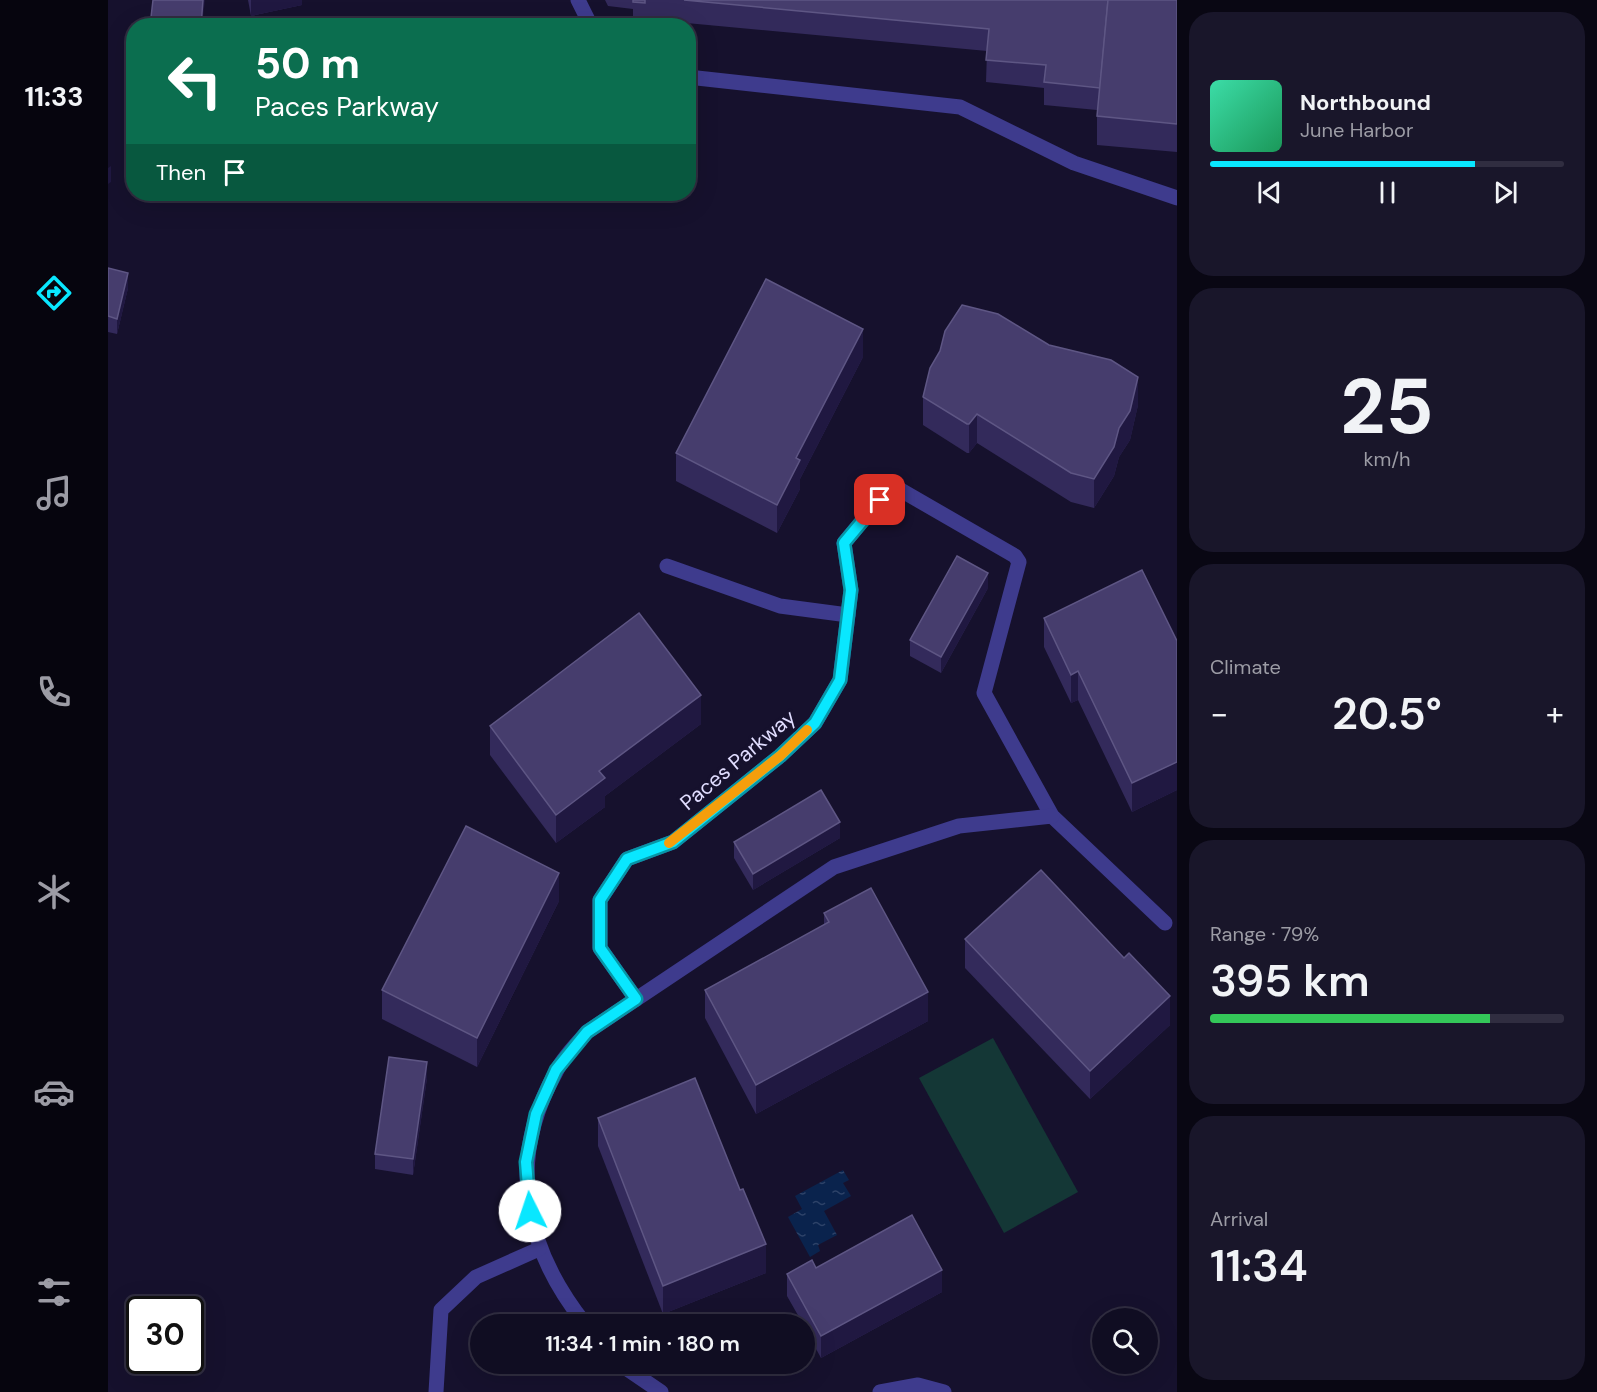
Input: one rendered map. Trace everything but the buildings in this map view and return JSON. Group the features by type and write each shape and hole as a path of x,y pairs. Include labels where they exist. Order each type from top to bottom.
{"street":[{"path":"578,0 587,18"},
{"path":"696,78 960,107 1074,163 1177,198"},
{"name":"Paces Parkway","path":"636,999 600,948 600,900 627,859 673,842 780,756 815,723 840,680 851,590 844,543 892,485 1015,556 1019,562 984,693 1052,816"},
{"path":"667,566 780,606 848,615"},
{"path":"577,1314 561,1294 539,1249 530,1211 526,1162 536,1114 556,1070 587,1032 834,867 959,826 1052,816 1165,923"},
{"path":"436,1392 441,1310 476,1277 539,1249"},
{"path":"635,1374 661,1392"},
{"path":"880,1392 918,1385 944,1392"}],"green space":[{"path":"993,1038 1078,1192 1004,1233 919,1078"}],"water":[{"path":"843,1170 849,1180 843,1183 851,1196 824,1211 837,1235 818,1245 820,1251 810,1257 788,1217 802,1209 795,1196"}],"slow traffic":[{"path":"669,843 780,756 807,730"}],"route":[{"path":"530,1211 526,1162 536,1114 556,1070 587,1032 636,999 600,948 600,900 627,859 673,842 780,756 815,723 840,680 851,590 844,543 880,500"}]}
